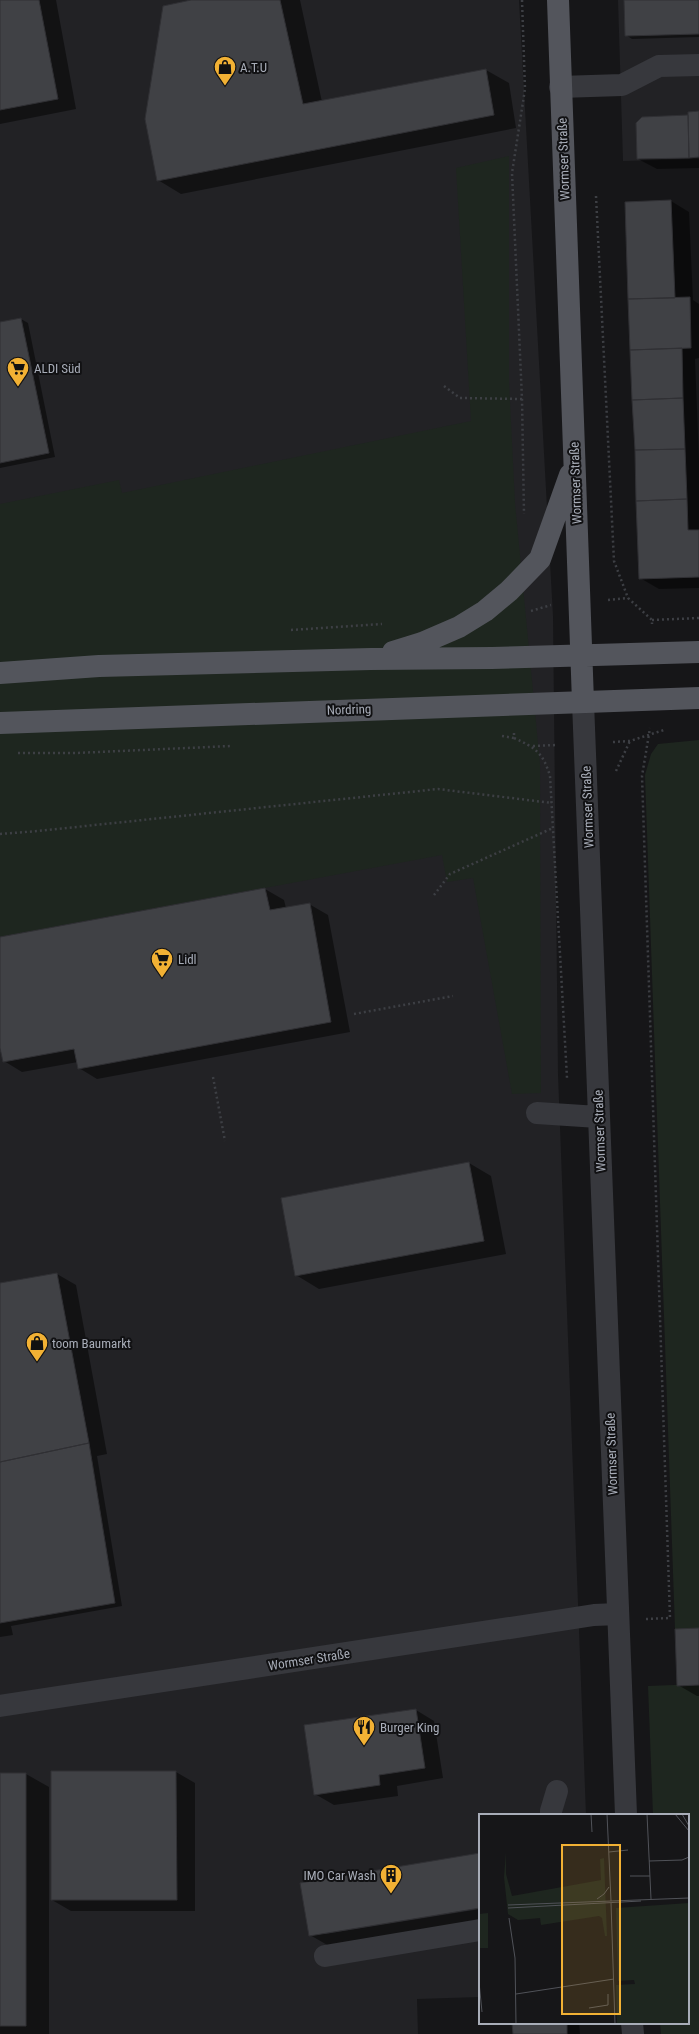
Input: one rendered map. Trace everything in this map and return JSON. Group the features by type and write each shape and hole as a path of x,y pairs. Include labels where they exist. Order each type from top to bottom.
{"main road":[{"name":"Wormser Straße","path":"558,0 583,702"},
{"path":"371,659 422,643 458,627 485,611 509,591 540,559 574,464"},
{"path":"0,673 99,666 371,659 581,656 699,652"},
{"name":"Nordring","path":"0,723 699,698"}],"street":[{"path":"560,87 622,85 659,66 699,64"},
{"name":"Wormser Straße","path":"583,702 626,1814"},
{"path":"537,1113 598,1117"},
{"name":"Wormser Straße","path":"0,1706 594,1615 618,1614"},
{"path":"551,1814 550,1811 557,1791"},
{"path":"325,1956 479,1930"},
{"path":"632,2024 633,2034"}],"path":[{"path":"522,0 525,89 512,173 522,399 525,506 523,518"},
{"path":"596,189 614,561 628,598"},
{"path":"444,386 460,398 522,399"},
{"path":"652,620 699,618"},
{"path":"290,630 384,624"},
{"path":"642,1619 670,1618 642,776 649,734"},
{"path":"0,834 438,789 552,803"},
{"path":"434,895 450,874 553,828"},
{"path":"354,1014 453,996"},
{"path":"213,1077 224,1141"}],"shaded area":[{"path":"0,0 519,0 553,616 558,1074 586,1814 479,1814 479,1997 417,1999 418,2034 0,2034"},
{"path":"618,0 699,0 699,159 623,161"},
{"path":"509,156 509,382 515,503 540,764 541,1093 512,1094 473,878 447,882 442,855 0,937 0,504 119,480 122,493 471,421 456,168"},
{"path":"699,740 699,1629 675,1629 645,775 651,754 658,744"},
{"path":"699,1684 699,2034 661,2034 660,2024 689,2024 689,1814 653,1814 648,1686"}],"building":[{"path":"0,0 39,0 58,99 0,110"},
{"name":"A.T.U","path":"191,0 280,0 303,104 486,69 494,115 157,181 145,119 163,6"},
{"path":"624,0 699,0 699,34 625,36"},
{"path":"699,111 699,157 689,158 688,112"},
{"path":"688,115 689,158 637,159 636,123 642,117"},
{"path":"671,200 675,298 628,299 625,202"},
{"path":"690,297 691,348 630,350 628,299"},
{"name":"ALDI Süd","path":"21,318 49,453 0,463 0,322"},
{"path":"682,348 683,398 632,400 630,350"},
{"path":"683,398 685,449 635,450 632,400"},
{"path":"685,449 687,499 636,501 635,450"},
{"path":"687,499 688,530 699,530 699,577 639,579 636,501"},
{"name":"Lidl","path":"265,888 270,910 310,903 331,1022 78,1069 74,1049 3,1062 0,1048 0,937"},
{"path":"469,1162 484,1241 295,1276 281,1198"},
{"name":"toom Baumarkt","path":"57,1273 89,1443 0,1462 0,1283"},
{"path":"89,1443 115,1603 0,1623 0,1462"},
{"path":"699,1628 699,1685 677,1686 675,1629"},
{"name":"Burger King","path":"416,1709 425,1768 379,1775 380,1785 314,1795 304,1725"},
{"path":"51,1771 176,1771 177,1900 51,1900"},
{"path":"0,1773 26,1773 26,2026 0,2026"},
{"name":"IMO Car Wash","path":"479,1853 479,1908 309,1936 300,1883"},
{"path":"512,2024 567,2024 567,2034 513,2034"}],"place":[{"name":"A.T.U","path":"225,86"},
{"name":"ALDI Süd","path":"18,388"},
{"name":"Lidl","path":"162,978"},
{"name":"toom Baumarkt","path":"37,1362"},
{"name":"Burger King","path":"364,1746"},
{"name":"IMO Car Wash","path":"391,1894"}]}
